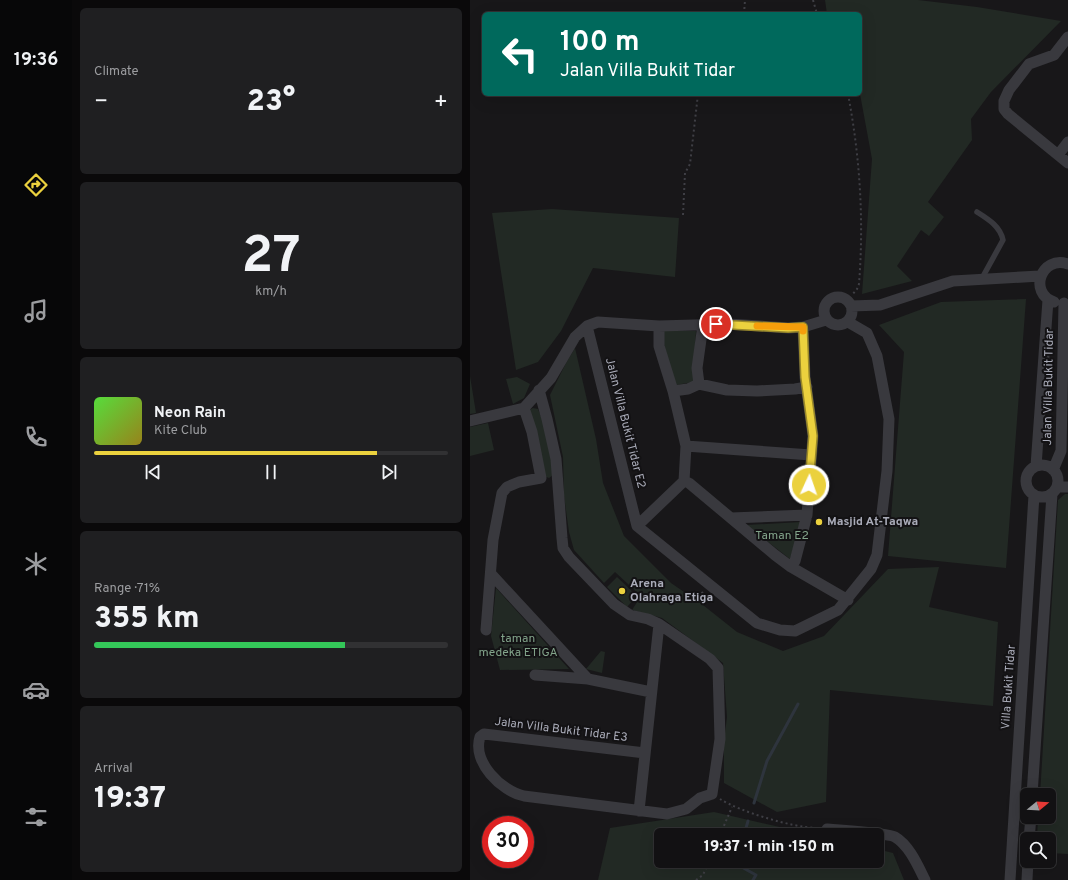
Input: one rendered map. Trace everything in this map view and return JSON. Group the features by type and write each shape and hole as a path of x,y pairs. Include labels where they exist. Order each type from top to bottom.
{"street":[{"path":"1068,37 1054,55 1029,64 1009,90 1004,101 1004,109 1008,114 1068,163"},
{"path":"1058,154 1068,142"},
{"path":"1066,307 1048,300 1040,288 1040,276 1051,264 1060,262 1068,264"},
{"path":"850,301 852,314 848,322 834,325 826,320 823,311 826,302 838,296 850,301 875,306 953,282 1040,276"},
{"name":"Jalan Villa Bukit Tidar","path":"1036,466 1048,300"},
{"name":"Jalan Villa Bukit Tidar","path":"1053,470 1064,450 1066,307"},
{"path":"470,421 524,408 551,378 575,337 587,326 598,322 659,326 728,324 788,328 803,327 826,320"},
{"path":"659,326 659,346 673,391 686,446 684,481 637,526 757,623 780,630 795,631 838,610 848,600 871,569 877,555 887,471 889,419 877,356 870,339 864,330 848,322"},
{"path":"699,384 697,368 703,325"},
{"name":"Jalan Villa Bukit Tidar E2","path":"587,326 637,526"},
{"path":"792,567 795,561 807,515 813,436 804,366 803,327"},
{"path":"673,391 688,389 699,384 727,390 757,391 807,387"},
{"path":"539,390 556,459 562,538 564,548 569,558 614,604 630,615 648,619 659,624 710,659 718,668 720,739 712,794"},
{"path":"524,408 532,432 541,478"},
{"path":"686,446 811,455"},
{"path":"1033,788 1059,489 1058,478 1053,470 1045,465 1036,466 1028,472 1026,477 1027,488 1034,495 1043,497 1059,489"},
{"path":"486,630 492,575 493,540 502,493 507,487 519,482 541,478 558,485"},
{"path":"684,481 689,483 792,567 848,600"},
{"name":"Villa Bukit Tidar","path":"1010,880 1034,495"},
{"path":"731,518 807,515"},
{"path":"492,575 588,679"},
{"path":"639,811 659,624"},
{"path":"535,675 588,679 651,692"},
{"name":"Jalan Villa Bukit Tidar E3","path":"645,753 484,734 480,737 478,742 481,758 487,771 515,794 667,814 686,809 700,798 712,794"},
{"path":"884,835 894,836 905,846 918,864 925,880"},
{"path":"1027,880 1028,868"}],"lane":[{"path":"977,212 995,224 1000,231 1002,240 981,281"}],"path":[{"path":"744,12 745,0"},
{"path":"813,0 816,12"},
{"path":"683,215 685,174 690,164 698,96"},
{"path":"848,96 859,164 862,217 859,284 850,301"},
{"path":"712,794 732,807 806,828"},
{"path":"723,828 732,807"},
{"path":"696,880 703,875 706,868"}],"green space":[{"path":"825,0 918,0 977,7 1061,21 991,92 971,119 972,140 928,202 944,217 929,236 921,230 897,266 912,281 862,294 872,159 860,96 862,96 862,12 827,12"},
{"path":"552,209 679,218 675,277 593,268 561,331 538,362 516,370 492,213"},
{"path":"1026,299 1006,568 888,556 904,352 879,325 941,302"},
{"path":"664,331 696,331 693,382 676,385 664,347"},
{"path":"575,348 596,439 603,483 624,536 671,583 703,605 737,632 783,651 824,636 888,569 939,567 929,607 998,622 993,706 830,690 826,802 777,812 724,783 724,741 727,717 723,663 662,618 632,610 641,596 615,572 604,583 574,550 569,532 564,496 563,457 550,395"},
{"path":"470,376 476,413 470,414"},
{"path":"517,377 530,384 524,398 513,404 506,379"},
{"path":"533,408 538,409 549,441 553,475 549,478 544,476 529,410"},
{"path":"488,423 494,450 470,456 470,427"},
{"path":"1065,494 1068,494 1068,854 1056,853 1056,832 1037,832 1038,824 1056,824 1056,788 1040,788 1058,500"},
{"name":"Taman E2","path":"801,522 790,559 746,525"},
{"name":"Arena Olahraga Etiga","path":"617,577 637,596 627,607 607,587"},
{"name":"taman medeka ETIGA","path":"496,588 569,669 500,670 491,636"},
{"path":"601,651 605,652 602,673 586,669"},
{"path":"714,812 784,828 654,828 654,868 884,868 884,851 893,853 904,880 598,880 610,828"}],"waterway":[{"path":"754,803 767,761 798,704"},
{"path":"746,828 748,821"},
{"path":"743,868 756,875 753,880"}],"slow traffic":[{"path":"757,326 788,328 803,327 803,331"}],"place":[{"name":"Masjid At-Taqwa","path":"819,522"},
{"name":"Arena Olahraga Etiga","path":"622,591"}],"route":[{"path":"716,324 788,328 803,327 805,377 813,436 809,485"}]}
